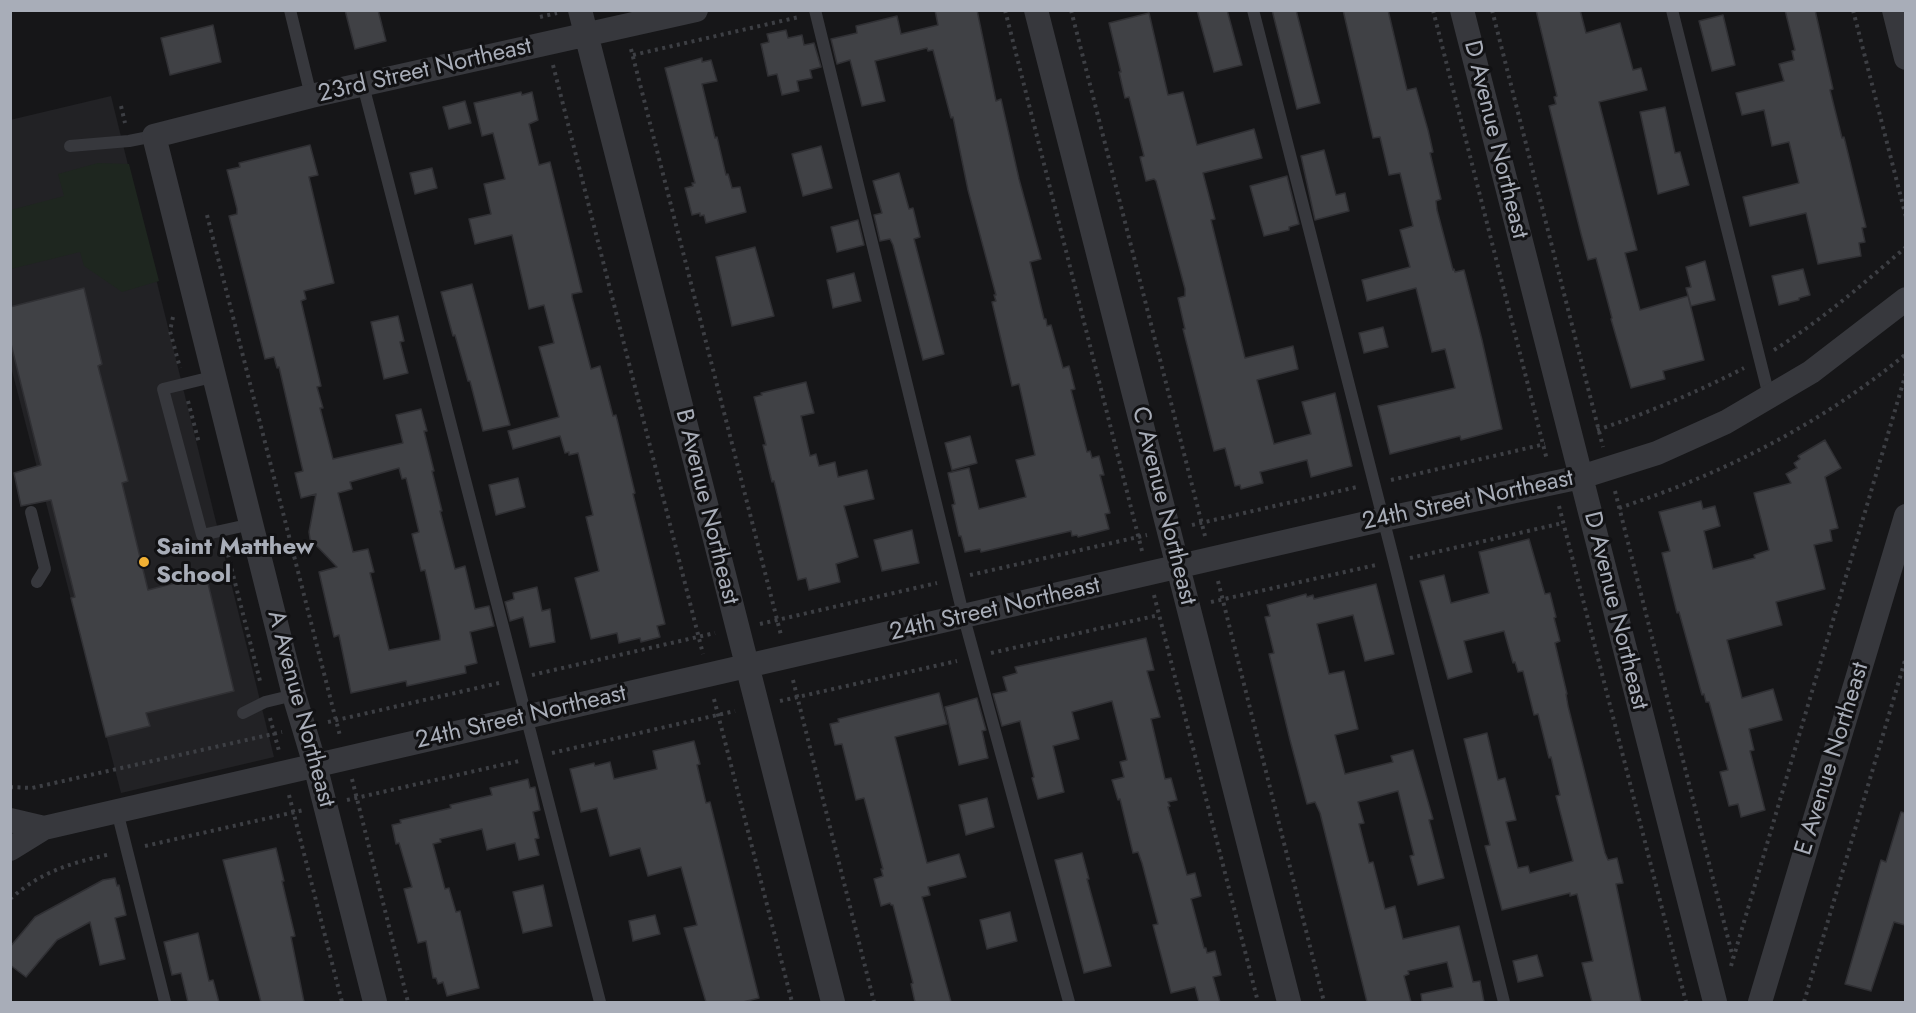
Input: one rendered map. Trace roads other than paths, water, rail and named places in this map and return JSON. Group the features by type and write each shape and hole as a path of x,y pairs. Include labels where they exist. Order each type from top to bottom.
{"street":[{"name":"23rd Street Northeast","path":"154,136 311,96 696,10"},
{"name":"C Avenue Northeast","path":"1036,10 1289,1002"},
{"name":"D Avenue Northeast","path":"1462,10 1715,1002"},
{"path":"1894,10 1905,58"},
{"name":"B Avenue Northeast","path":"573,11 587,36 833,1002"},
{"name":"A Avenue Northeast","path":"154,136 216,376 294,695 315,765 375,1002"},
{"name":"24th Street Northeast","path":"10,849 44,828 964,618 1384,519 1581,477 1657,453 1726,422 1811,372 1905,298"},
{"name":"E Avenue Northeast","path":"1760,1002 1905,516"},
{"name":"24th Street Northeast","path":"10,820 44,828"}],"lane":[{"path":"290,10 311,96"},
{"path":"1253,10 1384,519 1504,1002"},
{"path":"1672,10 1769,396"},
{"path":"815,12 964,618 1069,1002"},
{"path":"363,85 600,1002"},
{"path":"70,146 129,141 154,136"},
{"path":"216,376 163,389 202,535 252,524"},
{"path":"31,512 45,570 37,582"},
{"path":"243,713 265,702 294,695"},
{"path":"117,811 165,1002"}],"place":[{"name":"Saint Matthew School","path":"144,562"}]}
